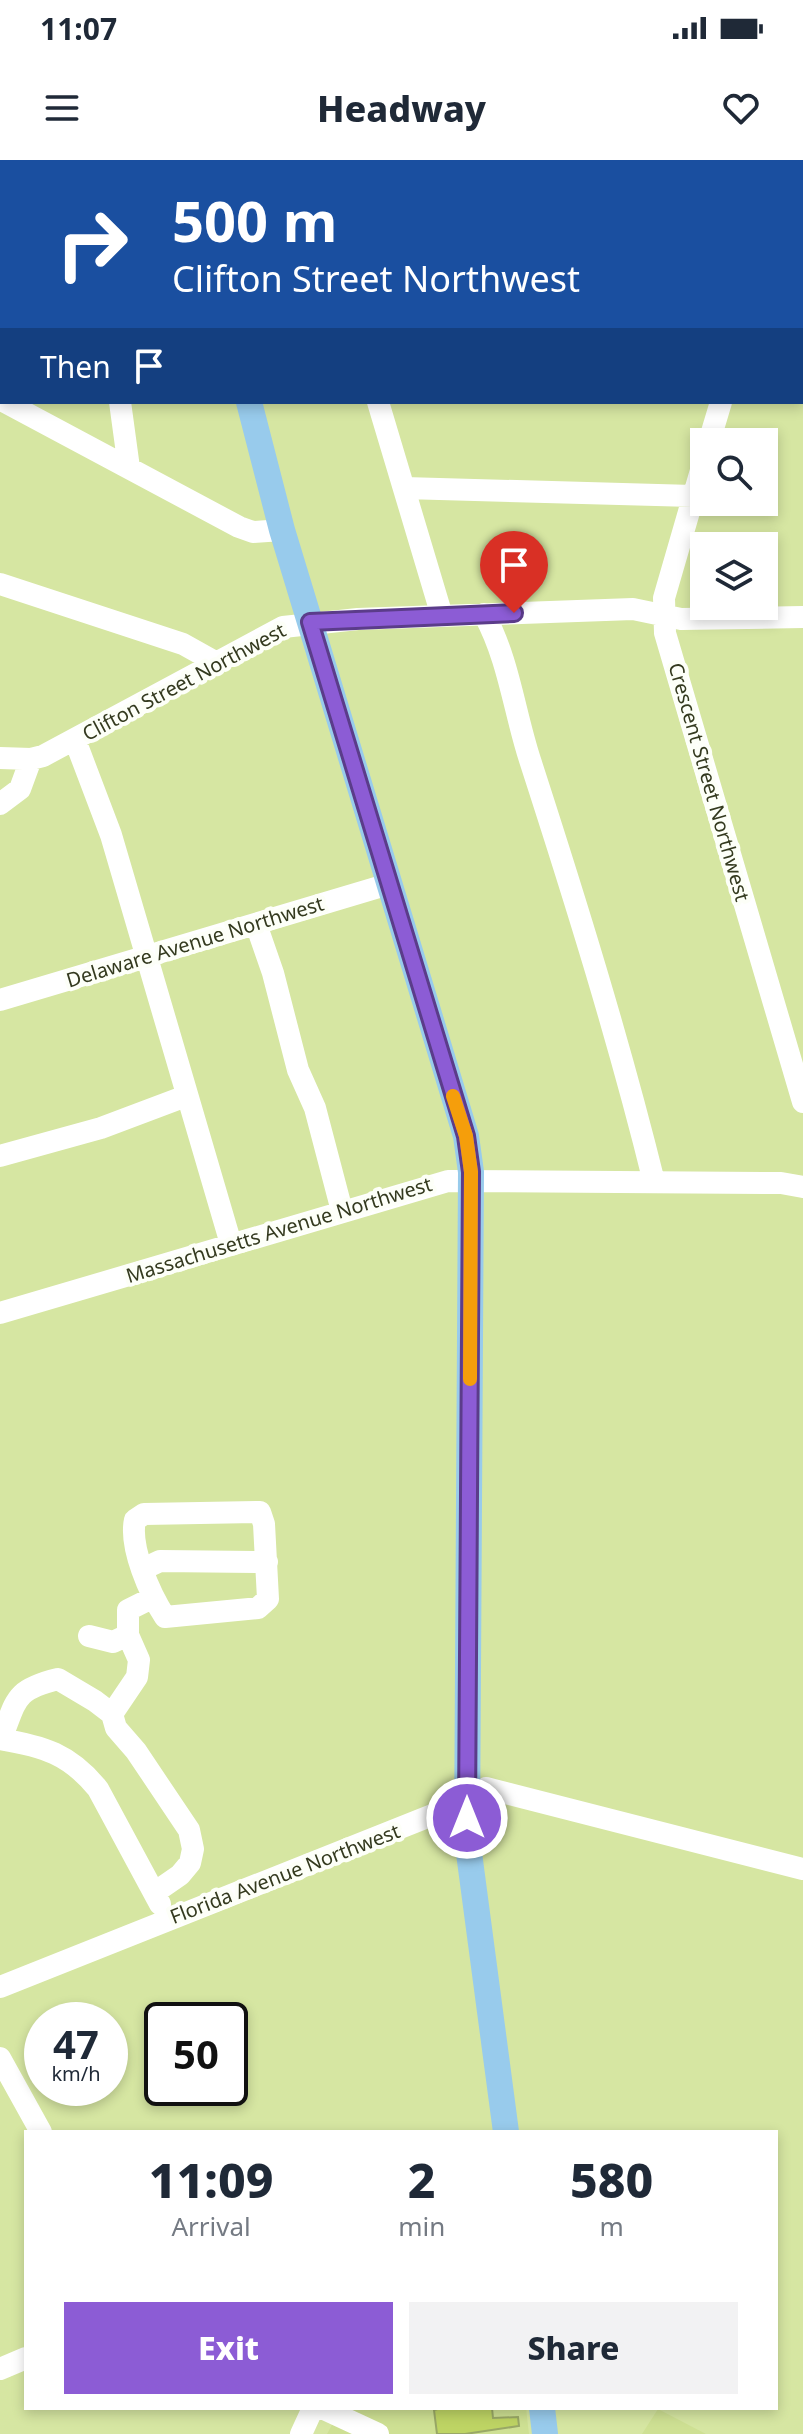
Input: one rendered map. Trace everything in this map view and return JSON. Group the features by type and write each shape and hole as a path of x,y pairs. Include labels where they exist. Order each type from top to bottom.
{"main road":[{"path":"250,404 282,530 466,1136 471,1180 467,1838 506,2130"},
{"path":"542,2410 545,2434"}],"street":[{"path":"9,404 239,527 253,532 282,530"},
{"path":"120,404 129,468"},
{"path":"379,404 442,616"},
{"path":"713,428 720,404"},
{"path":"404,488 690,496"},
{"name":"Crescent Street Northwest","path":"690,507 664,598 665,633 803,1102"},
{"path":"0,584 183,644 217,663"},
{"name":"Clifton Street Northwest","path":"0,758 31,759 75,740 274,631 310,622 633,609 681,619 803,617"},
{"path":"484,614 504,657 527,750 636,1107 654,1182"},
{"path":"75,740 111,835 231,1244"},
{"path":"0,804 20,789 31,759"},
{"name":"Delaware Avenue Northwest","path":"0,1000 389,884"},
{"path":"256,924 273,973 298,1070 315,1108 342,1211"},
{"path":"0,1156 101,1128 186,1096"},
{"name":"Massachusetts Avenue Northwest","path":"0,1313 425,1186 471,1180 781,1183 803,1187"},
{"path":"260,1512 267,1562 268,1599 258,1608 165,1617 152,1598 143,1569 132,1533 135,1520 144,1514 260,1512"},
{"path":"143,1569 160,1561 267,1562"},
{"path":"112,1714 137,1677 139,1660 128,1635 128,1610 152,1598"},
{"path":"89,1636 113,1642 128,1635"},
{"path":"154,1893 180,1875 190,1863 193,1849 189,1830 136,1751 116,1728 112,1714 58,1679 35,1685 15,1699 0,1739 60,1754 85,1773 98,1789 154,1893 168,1919"},
{"name":"Florida Avenue Northwest","path":"0,1987 431,1816 493,1788 803,1869"},
{"path":"0,2058 40,2130"},
{"path":"0,2369 24,2359"},
{"path":"301,2434 312,2410"},
{"path":"326,2410 378,2434"}],"shaded area":[{"path":"340,2410 526,2410 529,2434 327,2434"},
{"path":"660,2410 706,2434 642,2434"}],"building":[{"path":"434,2410 492,2410 493,2418 518,2417 519,2426 465,2434 437,2434"}],"slow traffic":[{"path":"453,1096 466,1136 471,1172 470,1379"}],"route":[{"path":"467,1818 471,1172 466,1136 310,622 514,613"}]}
